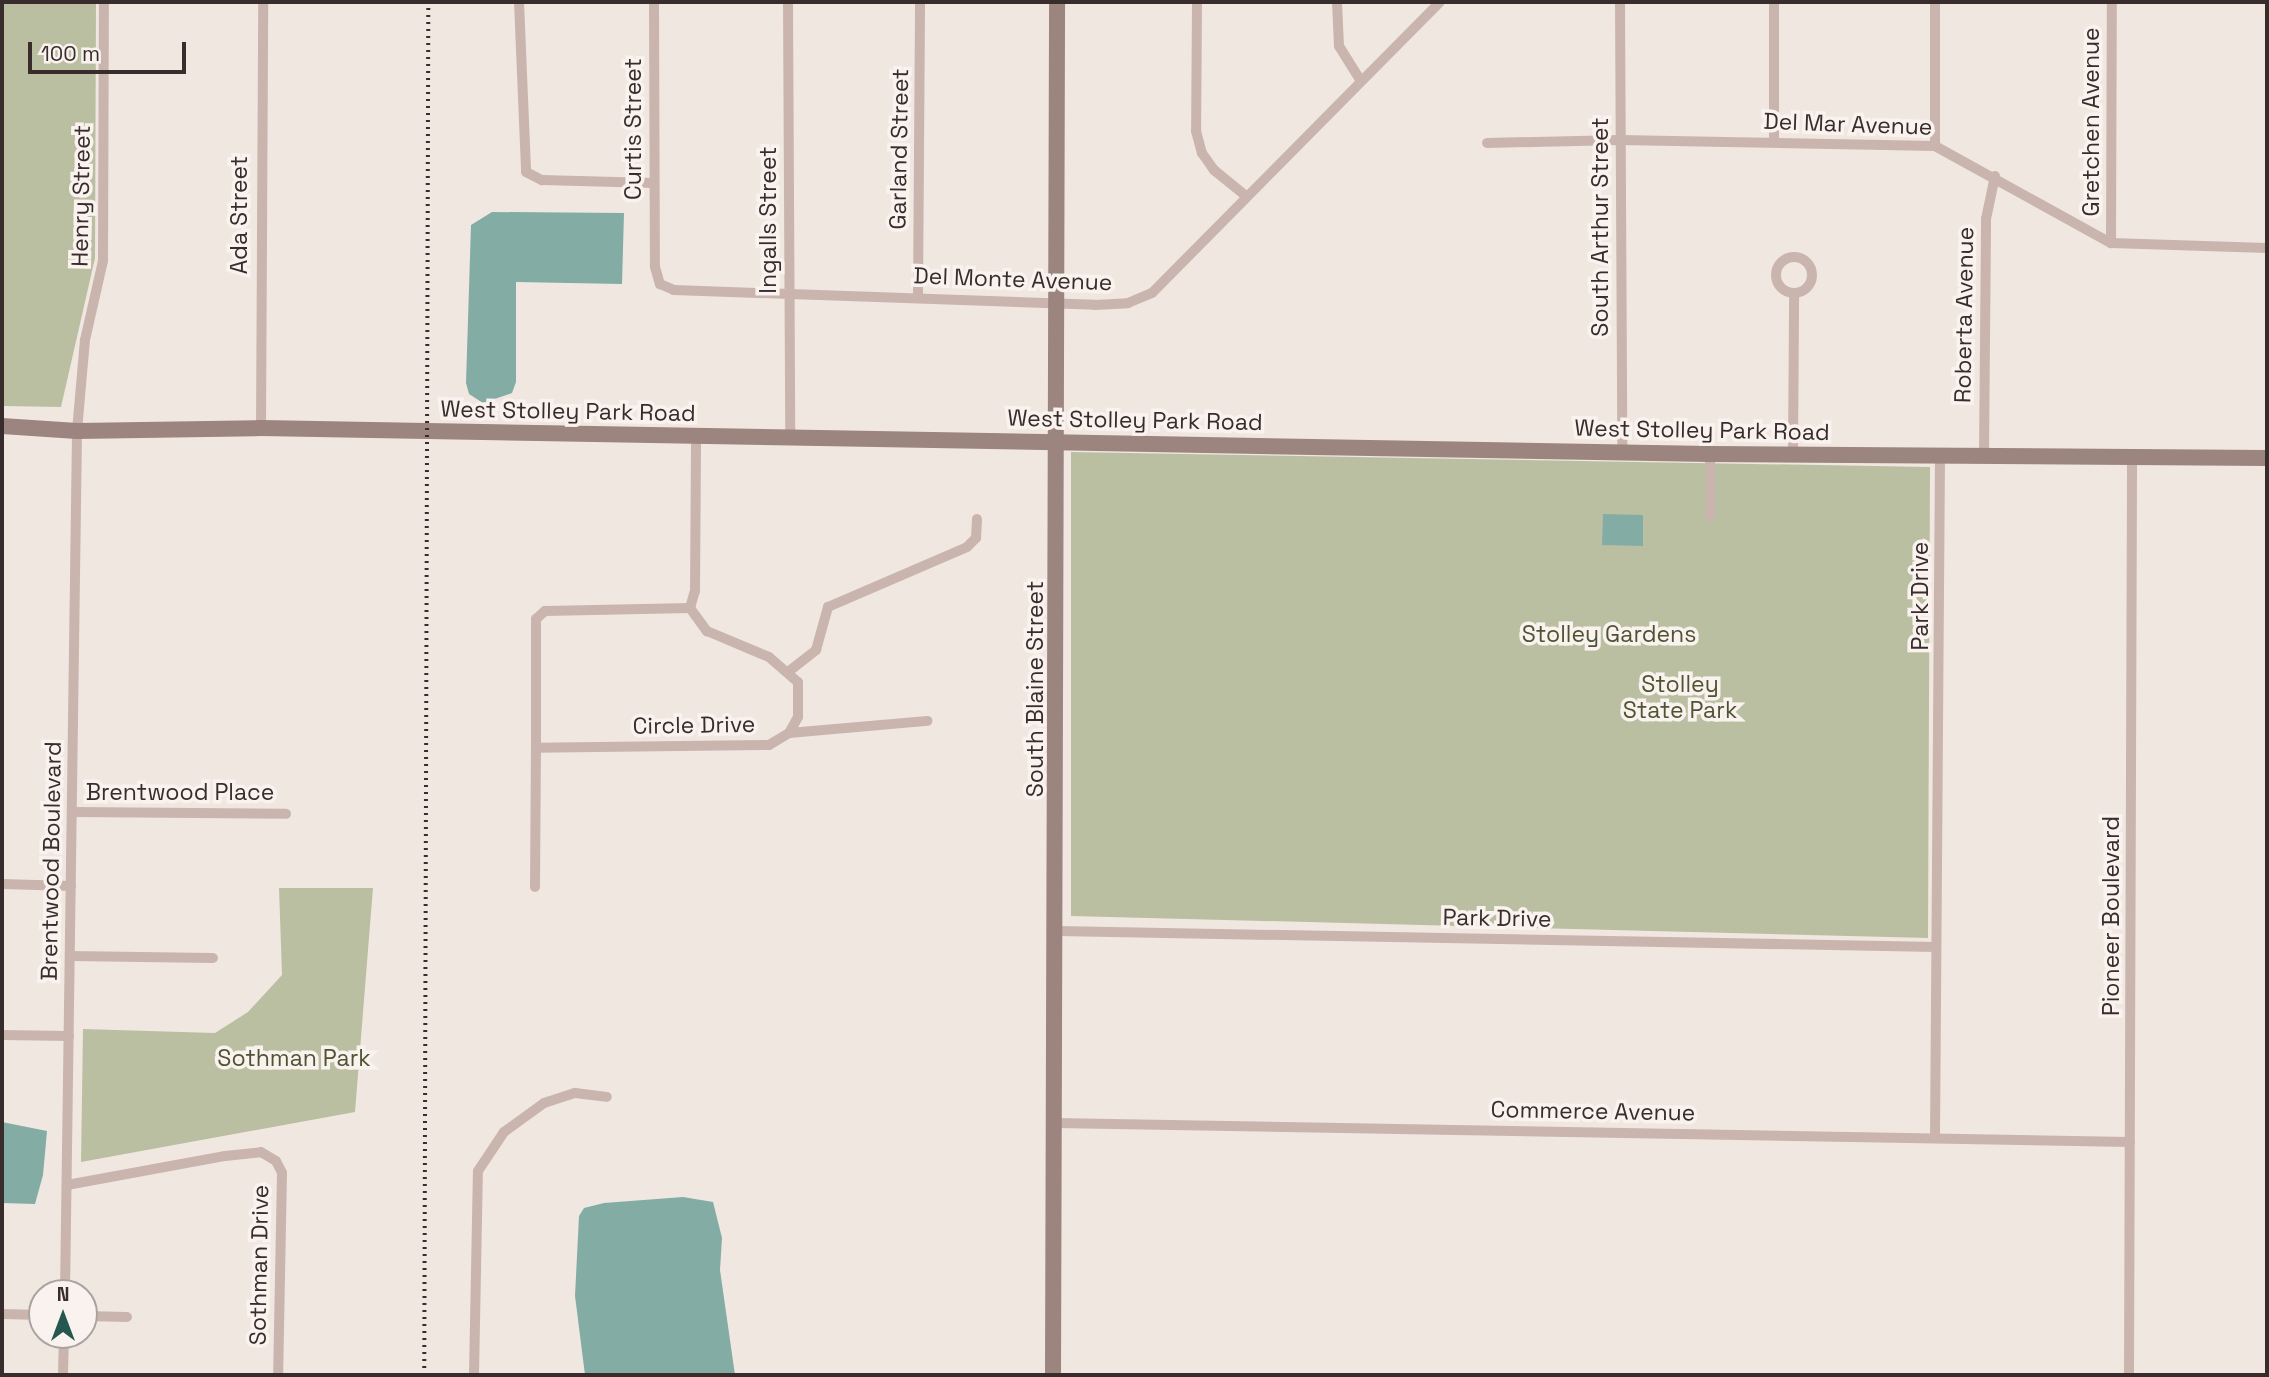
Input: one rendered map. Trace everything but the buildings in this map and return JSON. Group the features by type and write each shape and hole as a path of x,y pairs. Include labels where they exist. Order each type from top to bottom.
{"main road":[{"name":"South Blaine Street","path":"1054,1375 1058,932 1057,2"},
{"name":"West Stolley Park Road","path":"2,426 77,430 261,428 1710,454 2267,458"}],"street":[{"name":"Henry Street","path":"77,430 85,340 103,261 104,2"},
{"name":"Ada Street","path":"261,428 263,2"},
{"path":"519,2 523,156 526,172 542,180 654,183"},
{"name":"Curtis Street","path":"654,2 655,256"},
{"name":"Ingalls Street","path":"788,2 790,438"},
{"name":"Garland Street","path":"918,296 920,2"},
{"path":"1197,2 1196,131 1202,153 1214,170 1246,196"},
{"path":"1337,2 1339,46 1360,79"},
{"name":"Del Monte Avenue","path":"655,256 660,284 674,290 1128,303 1152,293 1360,79 1440,2"},
{"name":"South Arthur Street","path":"1620,2 1622,452"},
{"path":"1774,2 1774,142"},
{"path":"1935,2 1935,146"},
{"name":"Gretchen Avenue","path":"2112,2 2112,243"},
{"name":"Del Mar Avenue","path":"1487,144 1620,140 1935,146 1995,176 2112,243 2267,248"},
{"name":"Roberta Avenue","path":"1984,455 1986,219 1995,176"},
{"path":"1793,455 1794,293"},
{"name":"Brentwood Boulevard","path":"65,1279 77,430"},
{"path":"690,608 695,591 696,436"},
{"path":"1710,454 1710,517"},
{"name":"Park Drive","path":"1935,1138 1941,680 1940,455"},
{"name":"Pioneer Boulevard","path":"2129,1375 2132,456"},
{"path":"690,608 708,631 769,657 788,672 816,650 828,607 967,547 976,538 976,519"},
{"path":"535,887 536,619 545,611 690,608"},
{"name":"Circle Drive","path":"536,748 769,745 789,733 798,717 801,699 798,682 788,672"},
{"path":"789,733 927,721"},
{"name":"Brentwood Place","path":"73,812 286,814"},
{"path":"2,884 71,886"},
{"name":"Park Drive","path":"1058,932 1936,947"},
{"path":"70,956 213,958"},
{"path":"2,1035 69,1036"},
{"path":"474,1375 478,1171 503,1132 544,1103 575,1094 607,1097"},
{"name":"Commerce Avenue","path":"1055,1123 2130,1142"},
{"name":"Sothman Drive","path":"67,1185 225,1156 261,1152 276,1161 282,1173 278,1375"},
{"path":"2,1314 28,1315"},
{"path":"98,1316 127,1317"},
{"path":"63,1375 64,1349"}],"green space":[{"path":"2,2 96,2 95,258 61,407 2,406"},
{"name":"Stolley State Park","path":"1071,452 1930,467 1928,938 1071,916"},
{"name":"Sothman Park","path":"279,888 373,888 355,1112 81,1162 83,1029 215,1033 248,1012 282,975"}],"water":[{"path":"492,212 624,213 622,284 516,282 516,382 512,393 483,403 469,394 466,383 471,225"},
{"path":"1603,514 1643,515 1643,546 1602,545"},
{"path":"2,1122 47,1131 43,1175 35,1204 2,1203"},
{"path":"683,1197 713,1202 722,1238 720,1270 735,1375 585,1375 575,1296 579,1216 584,1208 604,1203"}],"railway":[{"path":"424,1375 428,2"}],"park label":[{"name":"Stolley Gardens","path":"1609,634"}]}
